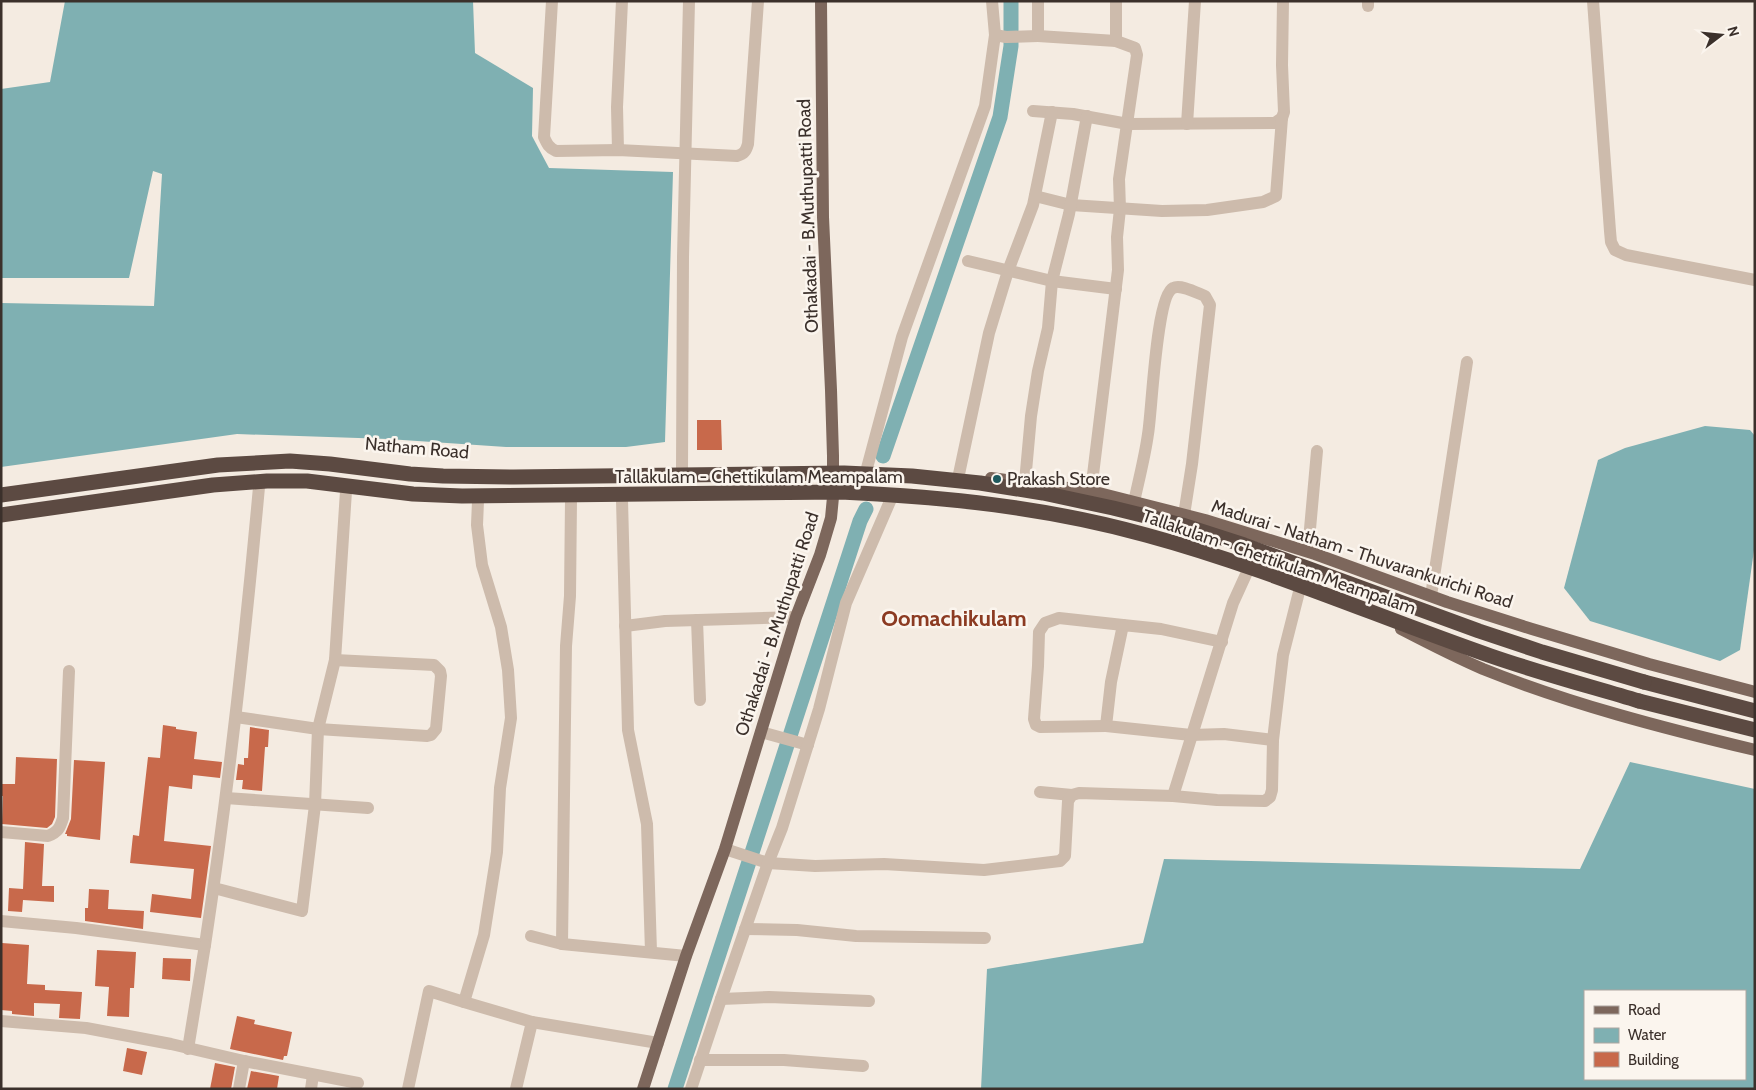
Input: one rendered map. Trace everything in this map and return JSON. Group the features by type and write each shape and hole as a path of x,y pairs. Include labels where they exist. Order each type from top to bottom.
{"highway":[{"name":"Tallakulam - Chettikulam Meampalam","path":"1,495 218,465 290,461 443,476 514,477 844,473 980,483 1043,492 1188,527 1244,545 1479,631 1542,652 1644,682 1755,711"},
{"name":"Tallakulam - Chettikulam Meampalam","path":"1,515 213,486 267,481 307,481 413,494 462,496 841,492 943,498 1056,514 1163,540 1287,581 1492,656 1639,700 1755,730"}],"main road":[{"name":"Othakadai - B.Muthupatti Road","path":"643,1089 686,956 725,849 796,618 831,518 833,467 823,217 820,1"},
{"name":"Natham Road","path":"1,489 189,462 254,456 322,457 454,471 833,467"},
{"name":"Madurai - Natham - Thuvarankurichi Road","path":"833,467 959,474 1091,490 1184,514 1308,551 1431,596 1589,647 1755,692"},
{"path":"1,520 220,490 258,487 300,487 427,500 478,501 891,498 1006,510 1076,522 1177,546 1300,588 1373,616 1468,662 1526,685 1634,718 1755,750"}],"street":[{"path":"552,1 544,137 547,144 556,152 618,150 737,156 746,151 748,144 758,1"},
{"path":"618,150 618,70 622,1"},
{"path":"682,468 682,342 689,1"},
{"path":"867,468 902,337 985,106 1000,36 992,1"},
{"path":"1038,1 1038,36"},
{"path":"1116,1 1116,41"},
{"path":"1187,124 1195,1"},
{"path":"1035,196 1071,205 1120,209 1207,210 1263,202 1276,196 1284,112 1282,65 1283,1"},
{"path":"1593,1 1610,231 1611,242 1615,250 1626,255 1755,280"},
{"path":"1000,36 1038,36 1116,41 1130,45 1134,48 1137,55 1119,179 1118,270 1091,490"},
{"path":"1034,111 1086,116 1128,124 1275,123 1282,118"},
{"path":"959,474 989,333 1035,196 1052,112"},
{"path":"1025,482 1031,416 1038,371 1048,328 1052,280 1071,205 1086,116"},
{"path":"968,261 1008,272 1116,289"},
{"path":"1134,502 1148,434 1158,330 1166,294 1172,288 1179,287 1205,296 1210,305 1194,455 1184,514"},
{"path":"1431,596 1467,362"},
{"path":"1308,551 1317,451"},
{"path":"188,1049 214,888 226,798 247,622 258,487"},
{"path":"214,888 302,911 315,805 318,728 336,660 346,491"},
{"path":"692,1089 720,999 745,929 756,859 782,828 796,742 819,710 846,603 891,498"},
{"path":"562,944 566,646 570,596 571,500"},
{"path":"622,500 628,730 647,824 651,952"},
{"path":"464,1002 484,935 497,852 500,788 512,718 508,670 501,627 482,566 477,524 478,501"},
{"path":"1172,796 1234,603 1248,570"},
{"path":"1040,792 1072,795 1079,792 1265,801 1270,797 1272,790 1273,740 1283,655 1300,588"},
{"path":"625,626 665,621 796,618"},
{"path":"1222,642 1162,629 1059,618 1045,623 1039,632 1034,719 1036,725 1040,727 1106,726 1191,734 1224,734 1273,740"},
{"path":"697,620 700,700"},
{"path":"1106,726 1111,682 1123,625"},
{"path":"236,717 318,728 427,736 431,735 436,729 442,676 434,665 336,660"},
{"path":"1,832 48,836 60,829 63,818 69,671"},
{"path":"761,732 796,742"},
{"path":"725,849 756,859 816,866 884,864 984,870 1053,862 1065,856 1068,801 1072,795"},
{"path":"226,798 368,808"},
{"path":"1,921 76,928 205,945"},
{"path":"745,929 796,930 856,936 985,938"},
{"path":"531,936 562,944 686,956"},
{"path":"408,1089 429,991 532,1022 658,1043"},
{"path":"720,999 770,997 868,1001"},
{"path":"1,1021 86,1028 358,1083"},
{"path":"516,1089 532,1022"},
{"path":"700,1060 784,1060 863,1066"},
{"path":"239,1089 244,1061"},
{"path":"311,1089 313,1075"}],"water":[{"path":"65,1 473,1 475,53 533,88 532,136 549,168 673,172 665,442 626,447 506,447 388,439 237,434 1,467 1,303 154,306 162,174 153,171 129,278 1,278 1,89 50,82"},
{"path":"1705,426 1750,430 1755,436 1755,543 1740,650 1720,661 1590,621 1564,588 1598,460 1625,448"},
{"path":"1630,762 1755,789 1755,1089 981,1089 987,969 1143,943 1164,859 1580,869"}],"building":[{"path":"697,420 721,420 722,450 697,450"},
{"path":"163,725 197,732 194,759 222,762 220,778 193,775 192,789 169,786 164,841 211,846 201,918 150,912 152,894 191,899 194,869 130,863 133,835 139,836 148,757 160,758"},
{"path":"250,727 269,730 268,747 265,747 262,791 242,789 243,780 236,780 238,764 244,765 244,758 248,758"},
{"path":"16,757 57,759 55,817 52,824 47,828 2,824 3,796 1,796 1,784 15,784"},
{"path":"74,760 105,762 100,840 67,836 65,834 71,819"},
{"path":"25,842 44,844 42,886 54,886 54,902 23,900 22,912 8,911 9,888 23,889"},
{"path":"89,889 109,890 108,909 144,911 143,929 85,921 85,908 88,908"},
{"path":"2,943 29,945 27,984 45,985 45,990 82,992 80,1019 59,1018 60,1004 34,1003 34,1016 12,1014 12,1011 1,1010"},
{"path":"97,950 136,952 134,988 130,988 129,1017 107,1016 109,987 95,986"},
{"path":"163,958 191,959 190,981 162,979"},
{"path":"237,1016 255,1020 254,1024 292,1032 287,1056 284,1056 283,1060 230,1049"},
{"path":"127,1048 147,1052 142,1075 123,1071"},
{"path":"215,1063 235,1067 231,1089 210,1089"},
{"path":"251,1071 279,1076 277,1089 247,1089"}],"waterway":[{"path":"883,456 1000,117 1011,46 1011,1"},
{"path":"675,1089 860,521 866,509"}],"place":[{"name":"Prakash Store","path":"997,479"}],"district":[{"name":"Oomachikulam","path":"954,618"}]}
